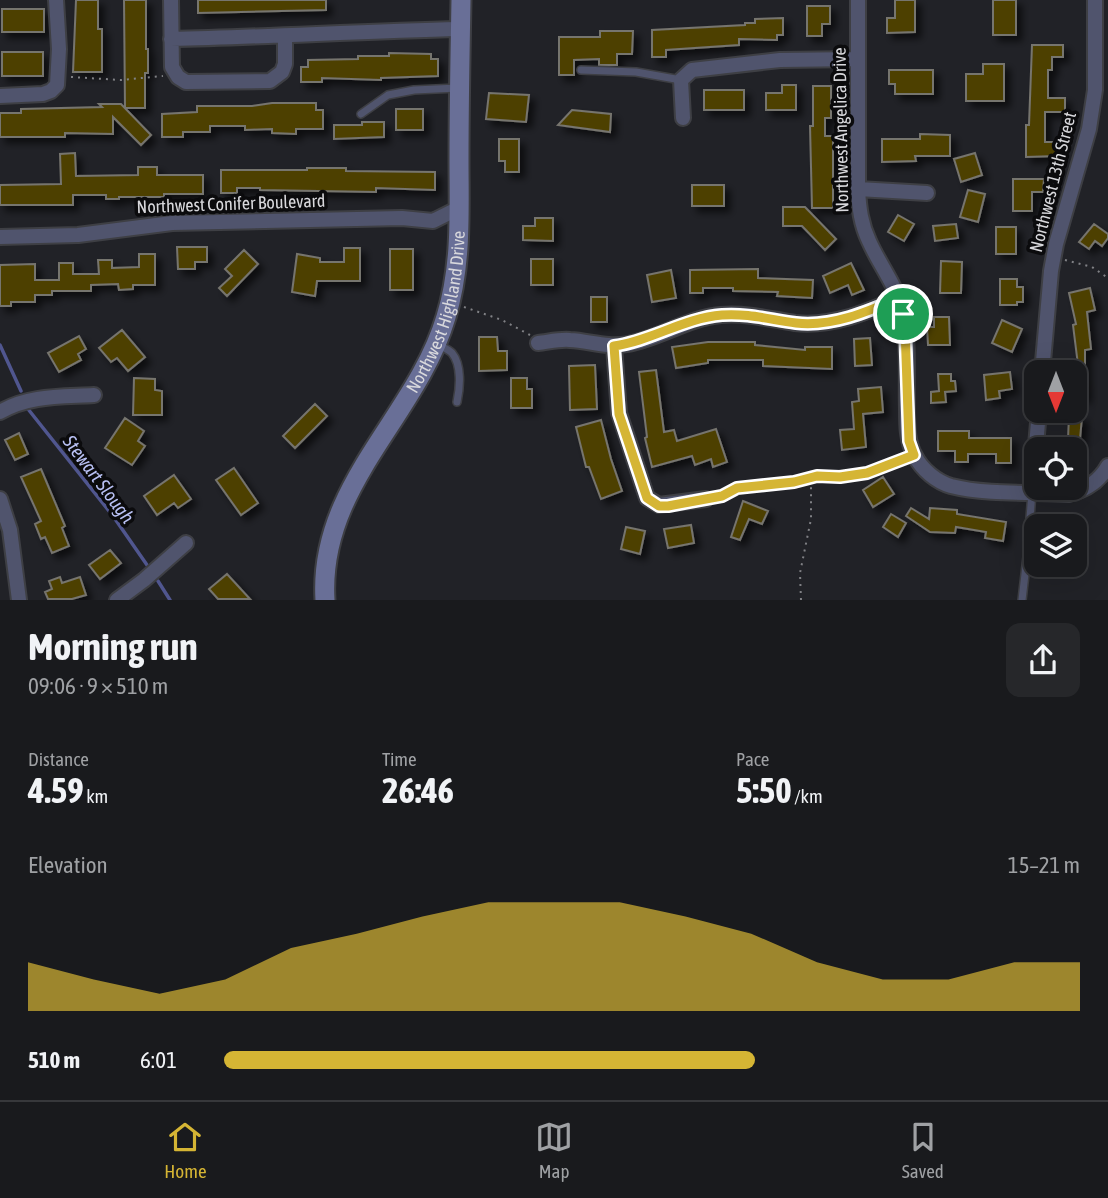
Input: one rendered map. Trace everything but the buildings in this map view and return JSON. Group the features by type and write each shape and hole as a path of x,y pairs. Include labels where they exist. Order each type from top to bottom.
{"main road":[{"name":"Northwest Highland Drive","path":"325,600 326,564 341,506 364,463 412,393 437,344 447,316 456,272 459,208 461,0"}],"street":[{"path":"0,96 46,93 57,85 56,0"},
{"path":"171,0 172,66 174,72 186,82 270,80 282,72 285,64 285,37"},
{"name":"Northwest Angelica Drive","path":"858,0 860,216 867,238 899,298 905,328 909,441 914,455"},
{"name":"Northwest 13th Street","path":"1043,360 1054,256 1089,129 1095,90 1096,0"},
{"path":"171,39 460,29"},
{"path":"683,118 681,79 692,70 780,60 858,60"},
{"path":"858,189 927,193"},
{"name":"Northwest Conifer Boulevard","path":"0,237 78,234 172,223 418,218 433,221 459,208"},
{"path":"538,343 567,340 614,346 644,340 705,318 745,314 796,323 828,322 899,298"},
{"path":"614,346 619,414 647,498 659,506 706,499"},
{"path":"0,412 23,401 39,398 94,395"},
{"path":"914,455 939,481 952,486 1024,491"},
{"path":"1087,488 1101,477 1108,466"},
{"path":"1,506 13,550 19,600"},
{"path":"117,600 186,543"}],"lane":[{"path":"581,71 636,72 681,79"},
{"path":"361,114 388,95 414,90 459,88"},
{"path":"437,344 451,351 456,360 460,389 457,402"},
{"path":"1022,600 1031,500"}],"path":[{"path":"58,76 121,79 159,77 174,72"},
{"path":"1054,256 1092,267 1108,278"},
{"path":"460,305 502,320 528,333 538,343"},
{"path":"706,499 722,496 737,488 867,473 914,455"},
{"path":"802,600 800,573 811,519 811,478"}],"waterway":[{"name":"Stewart Slough","path":"0,345 21,391"},
{"name":"Stewart Slough","path":"28,409 113,516 147,565"},
{"name":"Stewart Slough","path":"158,581 170,600"}],"route":[{"path":"899,298 903,314 907,419 909,441 914,455 902,457 867,473 840,477 817,476 794,482 737,488 722,496 668,506 659,506 647,498 619,414 614,346 631,344 690,322 721,315 745,314 796,323 828,322 844,319 899,298"}]}
